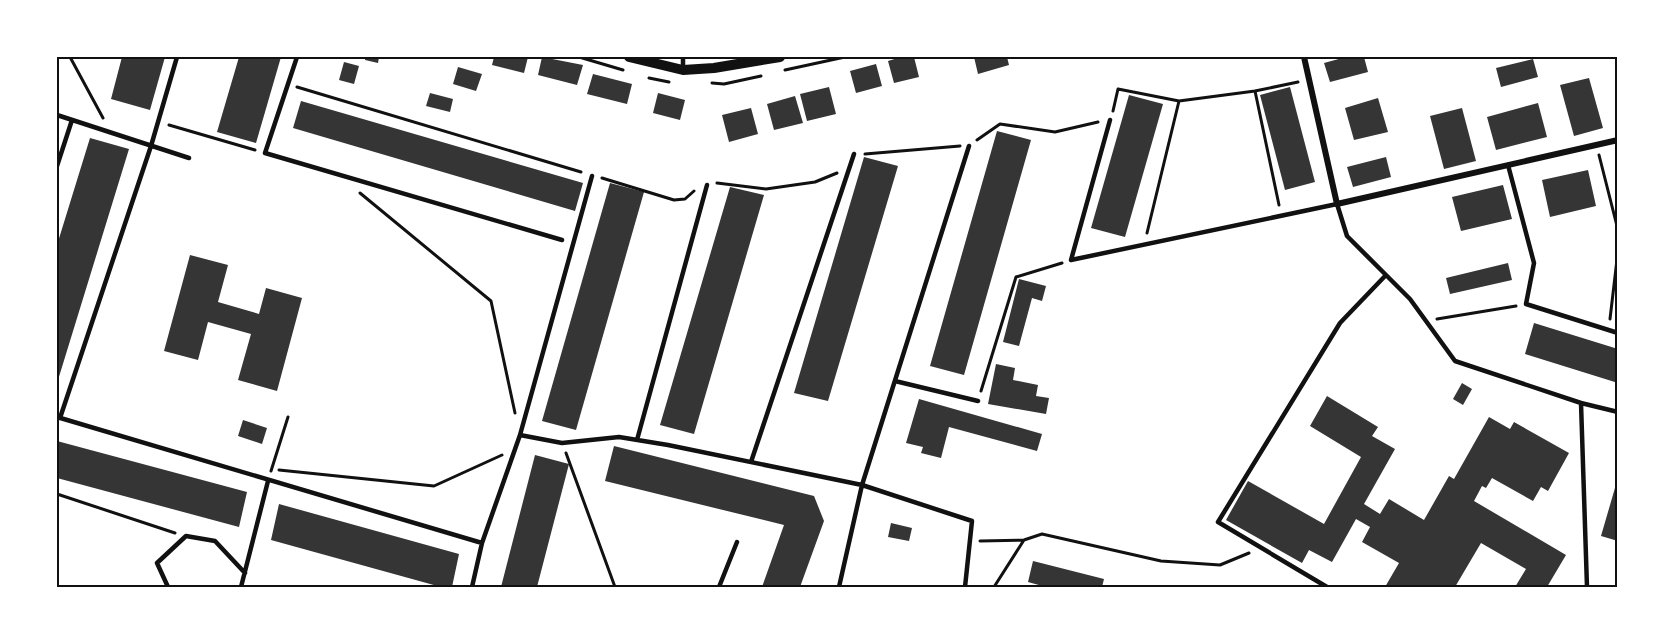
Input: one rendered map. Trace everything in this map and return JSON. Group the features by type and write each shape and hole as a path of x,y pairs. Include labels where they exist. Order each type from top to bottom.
{"street":[{"path":"629,57 683,70 714,68 780,57"},
{"path":"1304,57 1337,204 1618,140"}],"lane":[{"path":"177,57 159,122 58,418 482,543"},
{"path":"297,57 265,153 562,240"},
{"path":"683,57 683,70"},
{"path":"57,116 189,158"},
{"path":"57,166 72,120"},
{"path":"1110,120 1071,260 1337,204 1347,236 1386,275 1426,321 1455,361 1581,404 1618,412"},
{"path":"839,587 862,485 969,146"},
{"path":"751,462 854,154"},
{"path":"1509,165 1534,263 1526,304 1618,333"},
{"path":"472,587 482,543 520,435 592,176"},
{"path":"637,440 707,185"},
{"path":"1327,587 1218,522 1340,323 1386,275"},
{"path":"895,381 978,401"},
{"path":"1581,404 1587,587"},
{"path":"520,435 562,443 619,437 637,440 862,485 972,521 965,587"},
{"path":"242,587 268,481"},
{"path":"168,587 157,563 186,536 215,541 245,573"},
{"path":"719,587 736,542"}],"path":[{"path":"70,57 110,133"},
{"path":"854,154 969,146 1000,124 1055,132 1110,120 1118,89 1179,101 1255,91 1309,80"},
{"path":"287,84 674,200 685,199 700,186 721,182 766,189 815,182 849,168"},
{"path":"1255,91 1282,216"},
{"path":"1143,245 1179,101"},
{"path":"159,122 265,153"},
{"path":"1596,145 1618,230"},
{"path":"337,174 491,301 520,435"},
{"path":"1608,330 1618,251"},
{"path":"978,401 1016,276 1071,260"},
{"path":"1426,321 1526,304"},
{"path":"268,481 288,417"},
{"path":"562,443 615,587"},
{"path":"272,469 434,486 515,449"},
{"path":"57,494 186,536"},
{"path":"970,541 1024,540 1042,534 1161,561 1220,565 1261,548"},
{"path":"994,587 1024,540"}],"building":[{"path":"122,57 165,57 150,110 111,99"},
{"path":"239,57 281,57 256,143 217,132"},
{"path":"365,57 379,57 378,63 365,60"},
{"path":"494,57 528,57 524,73 492,65"},
{"path":"542,57 583,65 577,85 538,75"},
{"path":"901,57 914,57 919,77 894,83 888,61"},
{"path":"974,57 1007,57 1009,65 978,74"},
{"path":"1346,57 1364,57 1368,72 1330,82 1324,63"},
{"path":"1533,59 1538,77 1501,87 1496,68"},
{"path":"344,62 359,66 354,84 339,80"},
{"path":"876,64 882,86 856,93 850,71"},
{"path":"458,67 482,74 476,91 453,84"},
{"path":"593,74 632,84 627,104 587,94"},
{"path":"1589,78 1603,128 1574,136 1560,85"},
{"path":"829,87 836,114 807,121 800,94"},
{"path":"1290,87 1315,182 1285,190 1260,95"},
{"path":"430,93 453,99 450,112 426,106"},
{"path":"658,93 685,100 680,120 653,113"},
{"path":"1129,95 1163,104 1125,237 1091,228"},
{"path":"795,96 803,123 774,130 767,104"},
{"path":"1378,98 1388,132 1354,140 1345,108"},
{"path":"301,101 583,183 575,211 293,128"},
{"path":"1538,103 1547,137 1496,150 1487,117"},
{"path":"751,108 758,134 729,142 722,115"},
{"path":"1462,108 1476,161 1444,169 1430,116"},
{"path":"997,131 1031,140 964,375 930,366"},
{"path":"90,138 129,149 58,380 57,245"},
{"path":"864,157 898,166 828,401 794,393"},
{"path":"1386,157 1391,177 1353,187 1347,167"},
{"path":"1588,170 1596,206 1550,217 1542,180"},
{"path":"610,183 644,192 576,430 542,421"},
{"path":"1503,185 1512,219 1461,231 1452,197"},
{"path":"730,187 764,195 694,434 660,425"},
{"path":"190,255 228,265 218,302 259,314 266,288 302,298 277,391 238,380 251,334 208,322 198,360 164,351"},
{"path":"1508,263 1512,280 1450,294 1446,278"},
{"path":"1019,279 1046,286 1042,301 1032,298 1019,346 1003,342"},
{"path":"1534,323 1618,349 1618,383 1525,354"},
{"path":"996,364 1015,368 1013,380 1038,385 1036,396 1049,398 1046,414 988,404"},
{"path":"1462,383 1472,389 1463,405 1453,399"},
{"path":"1327,396 1378,427 1372,436 1395,449 1364,504 1380,514 1389,499 1424,520 1449,476 1454,479 1489,417 1510,429 1514,422 1569,453 1548,491 1541,487 1533,501 1492,478 1486,488 1482,486 1474,501 1566,555 1547,587 1515,587 1526,569 1481,543 1455,587 1385,587 1399,563 1362,542 1370,527 1356,519 1332,562 1309,550 1302,563 1226,520 1248,481 1324,524 1361,457 1310,426"},
{"path":"919,399 1042,434 1037,451 949,427 941,458 921,453 923,447 906,443"},
{"path":"243,420 267,428 262,444 238,436"},
{"path":"57,441 247,492 239,527 57,478"},
{"path":"614,446 814,496 824,521 800,587 762,587 784,525 605,481"},
{"path":"535,455 569,464 537,587 501,587"},
{"path":"1618,481 1618,541 1601,536"},
{"path":"279,504 459,554 452,587 441,587 271,540"},
{"path":"891,523 912,528 909,541 888,537"},
{"path":"1033,561 1104,579 1102,587 1046,587 1028,582"}]}
